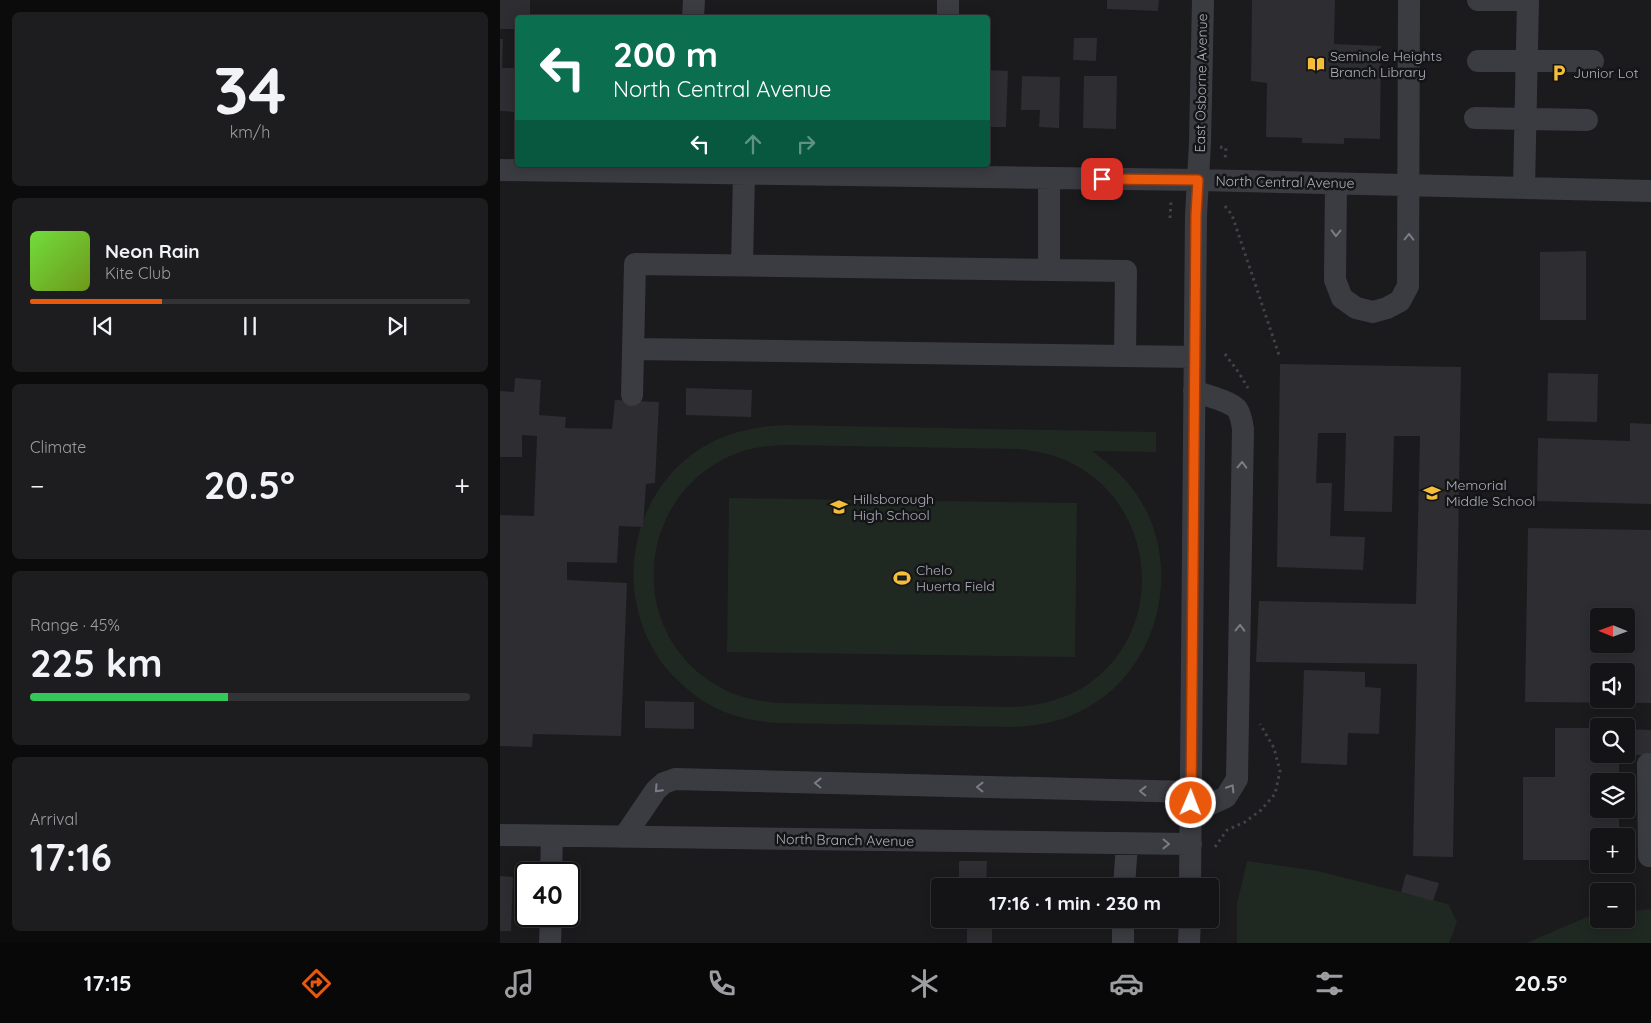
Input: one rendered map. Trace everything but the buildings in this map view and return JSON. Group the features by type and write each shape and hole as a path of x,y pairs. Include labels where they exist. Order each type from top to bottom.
{"street":[{"path":"693,15 694,0"},
{"path":"948,0 948,15"},
{"name":"East Osborne Avenue","path":"1190,878 1196,215 1203,0"},
{"path":"1336,184 1335,280 1342,298 1356,308 1373,312 1387,308 1400,301 1408,286 1410,185 1408,154 1409,0"},
{"path":"1478,0 1520,0"},
{"path":"1524,188 1528,0"},
{"path":"1478,61 1593,61"},
{"path":"1475,118 1587,120"},
{"name":"North Central Avenue","path":"500,170 690,169 744,173 945,170 1049,178 1651,191"},
{"path":"742,266 744,173"},
{"path":"1049,178 1049,270"},
{"path":"632,395 635,264 1126,271 1125,355"},
{"path":"634,348 1195,357"},
{"path":"624,837 656,790 664,782 675,779 1191,803 1226,797 1237,779 1243,429 1241,417 1237,409 1231,404 1194,391"},
{"path":"1648,764 1648,856 1651,856"},
{"name":"North Branch Avenue","path":"500,835 1191,844"},
{"path":"551,862 552,836"},
{"path":"1126,878 1134,844"},
{"path":"550,943 551,927"},
{"path":"1123,928 1123,943"},
{"path":"1189,943 1190,928"}],"path":[{"path":"1225,206 1232,215 1279,355"}],"shaded area":[{"path":"776,426 1156,432 1156,452 1092,451 1115,470 1135,492 1151,521 1159,552 1161,584 1156,616 1145,646 1128,673 1105,696 1077,713 1045,723 1011,727 767,722 723,712 696,696 666,668 648,639 637,607 634,574 637,541 648,510 665,481 688,457 718,439 734,433","holes":["784,445 1017,449 1054,456 1075,465 1103,485 1123,511 1136,540 1142,572 1140,604 1130,634 1113,662 1087,685 1069,695 1031,705 1011,707 778,703 763,701 741,696 720,687 688,663 667,632 656,598 654,562 663,527 680,495 707,469 743,451"]},
{"name":"Chelo Huerta Field","path":"729,498 1077,503 1075,657 727,652"},
{"path":"1247,861 1318,871 1448,904 1457,922 1449,943 1237,943 1237,904"},
{"path":"1651,909 1651,943 1526,943 1590,916 1590,928 1635,928 1635,911"}],"place":[{"name":"Seminole Heights Branch Library","path":"1316,64"},
{"name":"Junior Lot","path":"1559,73"},
{"name":"Memorial Middle School","path":"1432,493"},
{"name":"Hillsborough High School","path":"839,507"},
{"name":"Chelo Huerta Field","path":"902,578"}],"route":[{"path":"1102,179 1198,180 1196,215 1191,803"}]}
